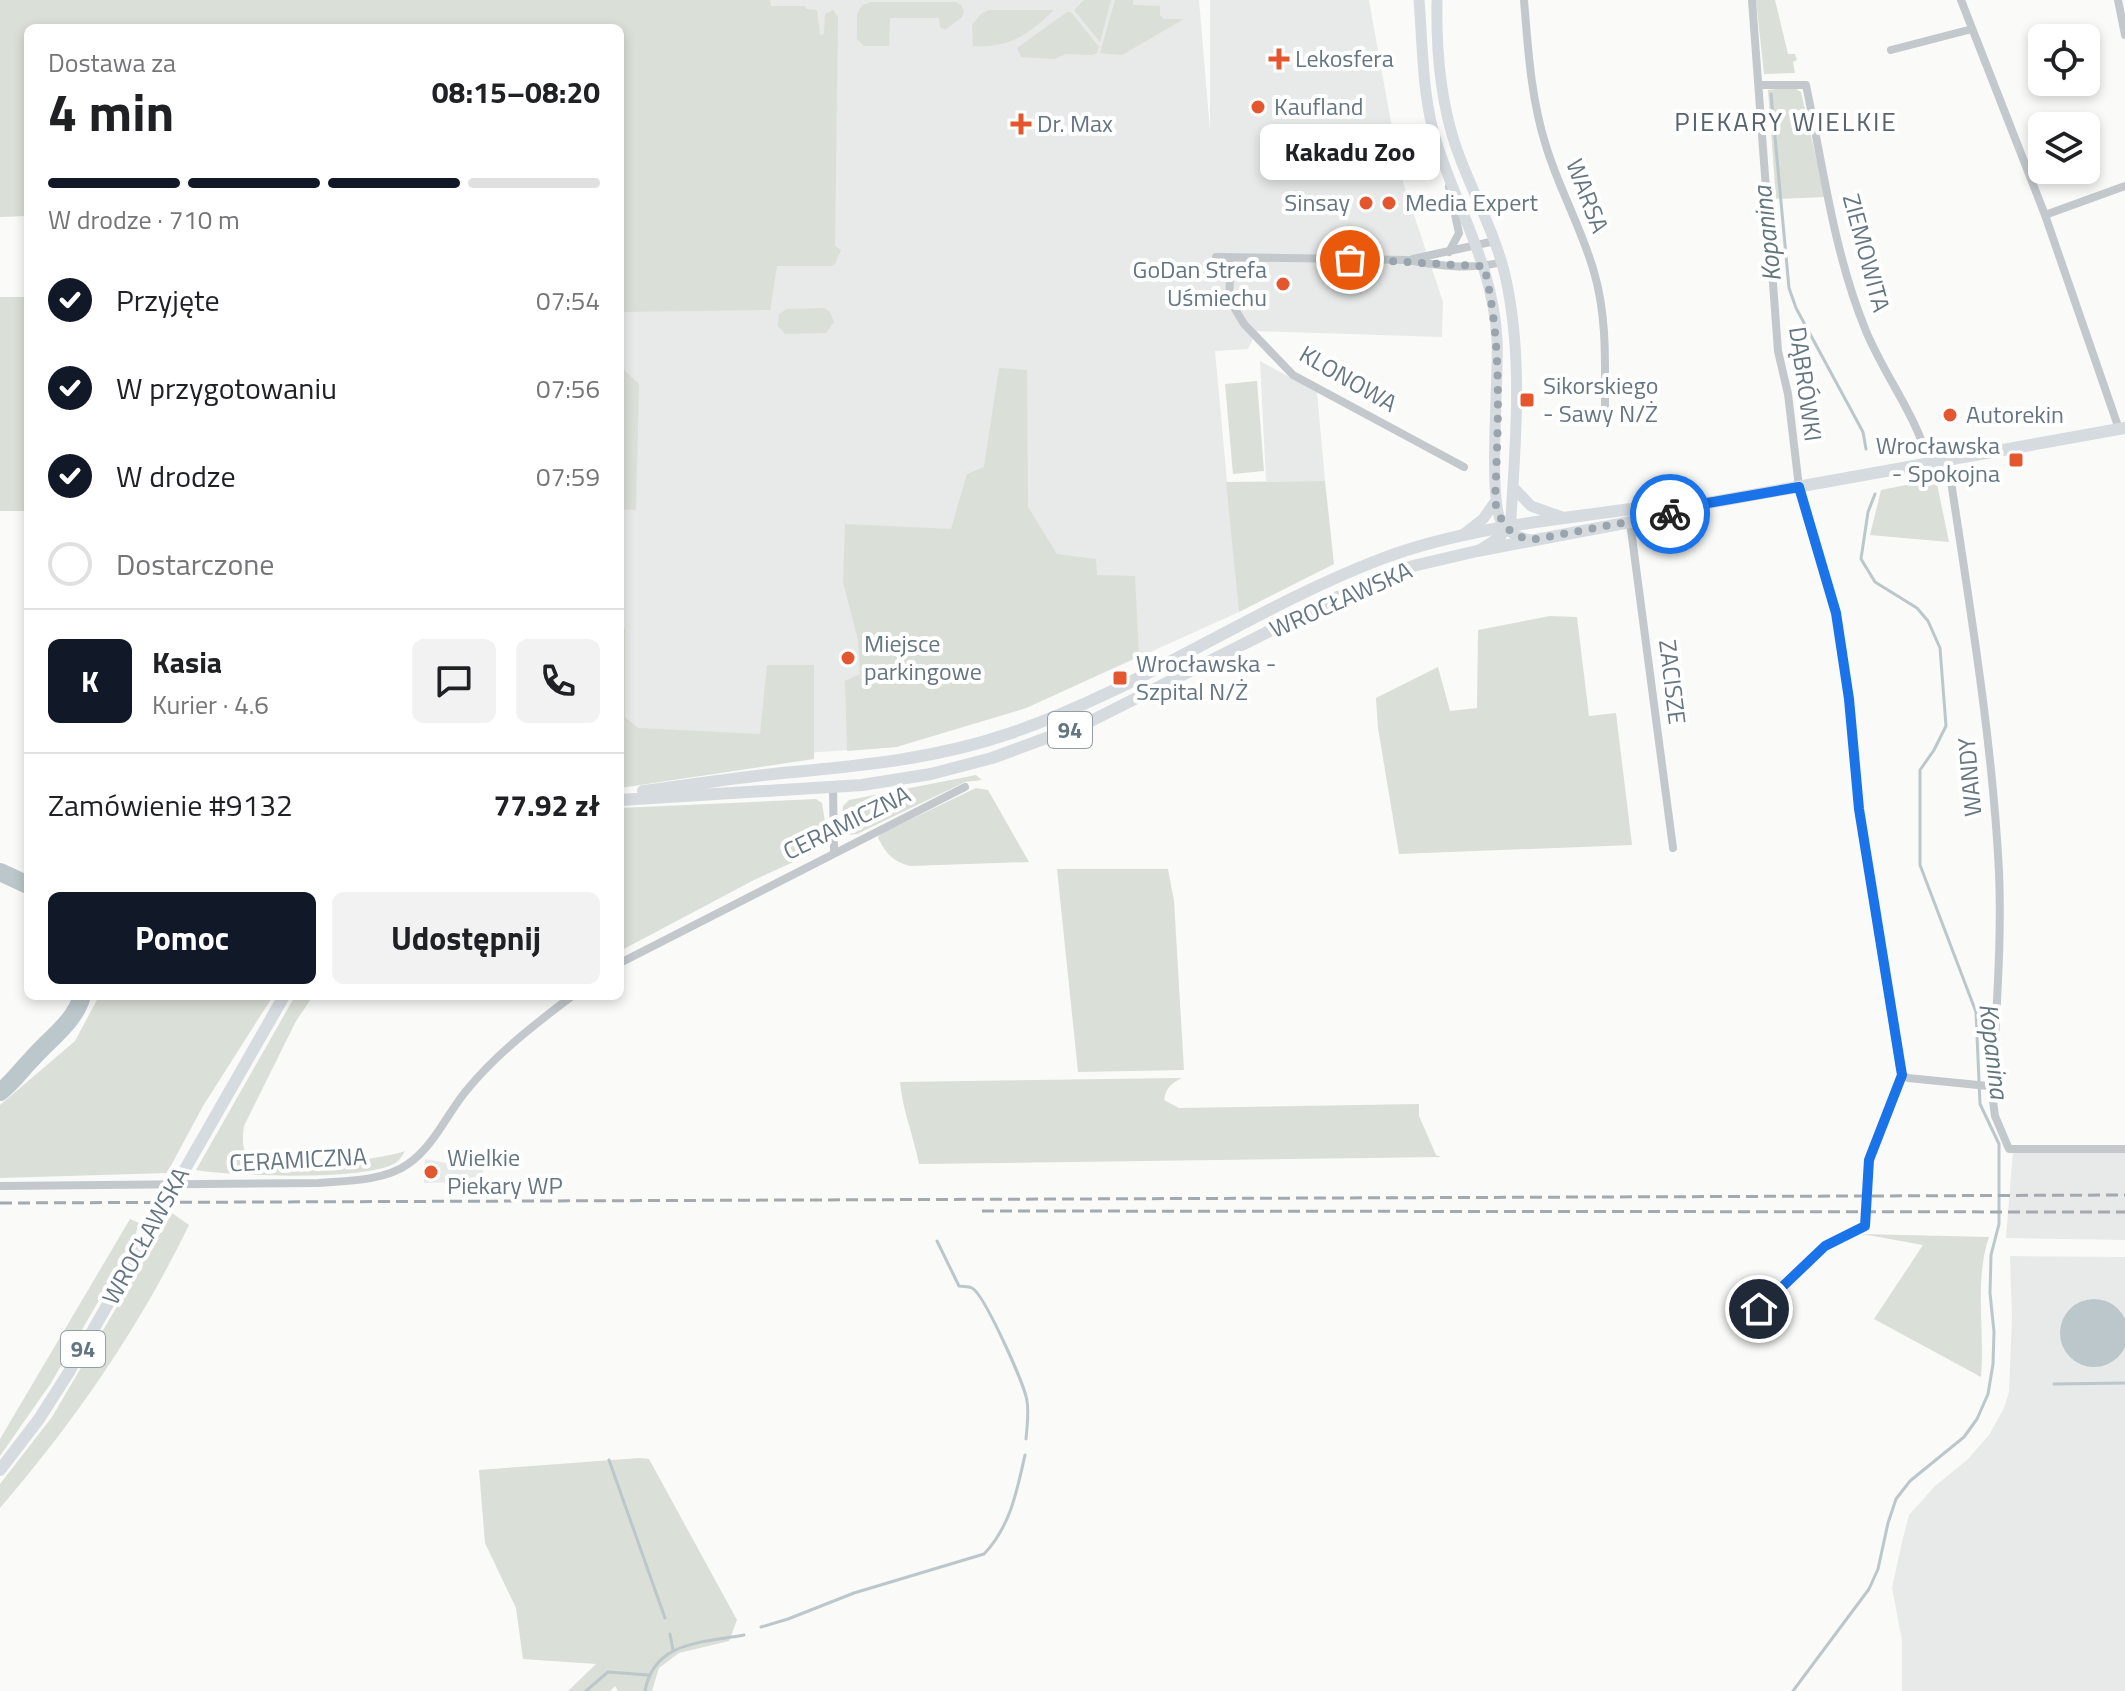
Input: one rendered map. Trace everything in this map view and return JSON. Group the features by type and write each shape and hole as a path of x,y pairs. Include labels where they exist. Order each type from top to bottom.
{"main road":[{"name":"WROCŁAWSKA","path":"624,797 833,787 931,774 1043,741 1085,724 1371,582 1413,566 1630,522 1702,504 2123,430"},
{"name":"WROCŁAWSKA","path":"624,796 794,772 868,766 988,741 1075,708 1345,574 1407,550 1506,528 1661,505 1702,504"},
{"name":"WROCŁAWSKA","path":"0,1470 39,1419 69,1372 282,1000"}],"street":[{"path":"1419,0 1428,108 1448,174 1477,245 1491,295 1497,341 1495,502 1506,528 1516,537 1531,540"},
{"path":"1437,0 1439,63 1448,119 1502,262 1515,341 1511,517 1494,542 1477,551"},
{"name":"WARSA","path":"1524,0 1530,67 1540,125 1583,241 1600,298 1605,407"},
{"name":"DĄBRÓWKI","path":"1752,0 1778,351 1788,394 1799,487 1836,613 1849,699 1859,809 1902,1075"},
{"path":"1961,0 2045,215 2123,430"},
{"path":"2118,0 2125,35"},
{"path":"1891,50 1972,29"},
{"name":"ZIEMOWITA","path":"1760,85 1806,85 1855,300 1867,332 1923,440 1929,464"},
{"path":"1448,174 1459,233 1449,252"},
{"path":"2045,215 2125,188"},
{"path":"1408,260 1495,241"},
{"path":"1216,257 1408,260 1438,266 1484,266 1502,262"},
{"name":"KLONOWA","path":"1231,257 1229,299 1244,324 1293,375 1464,467"},
{"name":"WANDY","path":"1948,461 1982,696 1999,871 2000,919 1988,1086 1995,1116 2009,1149 2125,1149"},
{"path":"1513,487 1531,506 1567,519"},
{"path":"1457,538 1475,527 1495,502"},
{"name":"ZACISZE","path":"1630,522 1673,848"},
{"path":"833,787 834,851"},
{"name":"CERAMICZNA","path":"624,961 834,851 965,787"},
{"name":"CERAMICZNA","path":"0,1186 318,1183 359,1180 393,1171 420,1153 465,1092 491,1064 518,1038 567,1000"},
{"path":"1759,1309 1825,1246 1865,1226 1869,1160 1902,1075 1922,1081 1988,1086"}],"shaded area":[{"path":"0,0 770,0 771,6 805,6 806,9 817,10 820,35 824,34 825,14 833,10 838,17 835,246 841,250 831,266 777,266 770,310 624,312 624,24 24,24 24,216 0,217"},
{"path":"619,0 1199,0 1210,131 1210,0 1369,0 1400,173 1443,302 1442,337 1257,331 1248,349 1215,351 1239,612 1026,708 896,747 624,765 624,24 619,24"},
{"path":"1084,0 1111,0 1100,42 1074,10"},
{"path":"1115,0 1133,0 1133,5 1160,6 1160,15 1164,19 1184,19 1122,55 1100,53"},
{"path":"1756,0 1775,0 1788,54 1795,54 1797,60 1793,62 1795,73 1764,74"},
{"path":"872,2 956,2 964,11 962,17 945,30 940,27 939,18 890,18 889,46 864,46 857,39 857,14 862,5"},
{"path":"989,10 1053,11 1018,38 997,45 973,46 972,25"},
{"path":"1071,12 1099,47 1097,53 1065,54 1055,59 1021,57 1017,48"},
{"path":"1793,87 1801,92 1825,197 1776,199 1768,90"},
{"path":"0,297 24,297 24,511 0,511"},
{"path":"824,308 830,312 834,322 826,333 785,334 778,326 779,314 787,309"},
{"path":"1260,361 1317,392 1325,481 1266,481"},
{"path":"624,368 639,384 636,510 624,509"},
{"path":"999,368 1027,370 1028,507 1057,554 1096,559 1097,575 1135,576 1139,656 1026,708 896,747 847,751 845,681 860,674 858,640 843,582 845,524 951,529 967,474 984,467"},
{"path":"1257,381 1264,471 1233,474 1225,384"},
{"path":"1936,479 1949,542 1870,535 1881,490"},
{"path":"1325,481 1334,564 1239,612 1226,482"},
{"path":"1550,616 1577,617 1589,716 1616,713 1632,845 1399,854 1376,698 1438,667 1450,711 1477,708 1478,630"},
{"path":"624,629 625,717 638,728 760,734 767,665 814,665 814,759 624,787"},
{"path":"976,775 982,780 965,782 857,834 847,835 841,831 843,806 849,800"},
{"path":"976,788 988,790 1029,862 910,866 890,856 878,838 880,834"},
{"path":"816,799 822,803 825,822 820,843 809,855 754,880 624,949 624,808"},
{"path":"1057,869 1168,869 1174,901 1184,1070 1078,1072"},
{"path":"97,1000 270,1000 203,1106 167,1173 0,1178 0,1105 75,1041"},
{"path":"293,1000 310,1000 296,1021 244,1126 245,1152 257,1163 286,1167 354,1161 405,1151 398,1161 384,1168 333,1175 238,1174 196,1170"},
{"path":"1182,1078 1170,1086 1164,1100 1179,1108 1419,1104 1419,1116 1436,1155 1441,1157 919,1164 900,1082"},
{"path":"2125,1147 2125,1240 2006,1238 2013,1151"},
{"path":"425,1159 462,1166 483,1166 483,1175 455,1182 424,1183"},
{"path":"172,1213 189,1225 149,1300 80,1407 0,1508 0,1484 52,1417"},
{"path":"130,1219 139,1223 134,1240 51,1383 0,1456 0,1439"},
{"path":"1862,1234 1989,1237 1982,1271 1981,1377 1874,1319 1923,1245"},
{"path":"2010,1256 2125,1257 2125,1691 1902,1691 1902,1640 1892,1588 1902,1542 1909,1515 1935,1486 1967,1460 1989,1435 2004,1408 2009,1392 2012,1317"},
{"path":"2087,1299 2101,1299 2113,1304 2126,1320 2126,1346 2113,1362 2101,1367 2087,1367 2075,1362 2065,1352 2060,1340 2060,1326 2065,1314 2075,1304"},
{"path":"649,1459 737,1620 729,1641 679,1653 659,1668 652,1691 618,1691 615,1686 610,1691 568,1691 596,1664 523,1659 516,1608 485,1543 479,1470"}],"waterway":[{"name":"Kopanina","path":"1771,94 1789,288 1796,308 1863,432 1866,449"},
{"name":"Kopanina","path":"1793,1691 1869,1589 1878,1569 1896,1499 1910,1481 1964,1437 1977,1419 1988,1394 1993,1364 1991,1255 1999,1224 1999,1144 1980,1104 1976,1012 1920,865 1920,770 1946,726 1940,648 1928,621 1917,608 1875,582 1861,559 1868,512 1875,494"},
{"path":"0,872 24,883"},
{"path":"0,1092 67,1022 80,1000"},
{"path":"937,1241 959,1286 972,1288 978,1294 1012,1360 1027,1401 1026,1439"},
{"path":"2054,1384 2125,1383"},
{"path":"761,1627 854,1593 984,1554 1006,1520 1025,1455"},
{"path":"609,1460 665,1618"},
{"path":"670,1634 673,1650"},
{"path":"645,1691 658,1662 669,1653 697,1643 744,1635"},
{"path":"586,1691 608,1672 648,1675"}],"railway":[{"path":"0,1203 2125,1195"},
{"path":"982,1211 2125,1212"}],"way so far":[{"path":"1350,260 1408,260 1438,266 1484,266 1498,350 1495,502 1501,520 1516,537 1531,540 1670,514"}],"place":[{"name":"Lekosfera","path":"1279,59"},
{"name":"Kaufland","path":"1258,107"},
{"name":"Dr. Max","path":"1021,124"},
{"name":"Sinsay","path":"1366,203"},
{"name":"Media Expert","path":"1389,203"},
{"name":"Kakadu Zoo","path":"1350,260"},
{"name":"GoDan Strefa Uśmiechu","path":"1283,284"},
{"name":"Sikorskiego - Sawy N/Ż","path":"1527,400"},
{"name":"Autorekin","path":"1950,415"},
{"name":"Wrocławska - Spokojna","path":"2016,460"},
{"name":"Miejsce parkingowe","path":"848,658"},
{"name":"Wrocławska - Szpital N/Ż","path":"1120,678"},
{"name":"Wielkie Piekary WP","path":"431,1172"}],"district":[{"name":"PIEKARY WIELKIE","path":"1786,122"}],"route":[{"path":"1670,514 1702,504 1799,487 1836,613 1849,699 1859,809 1902,1075 1869,1160 1865,1226 1825,1246 1759,1309"}]}
